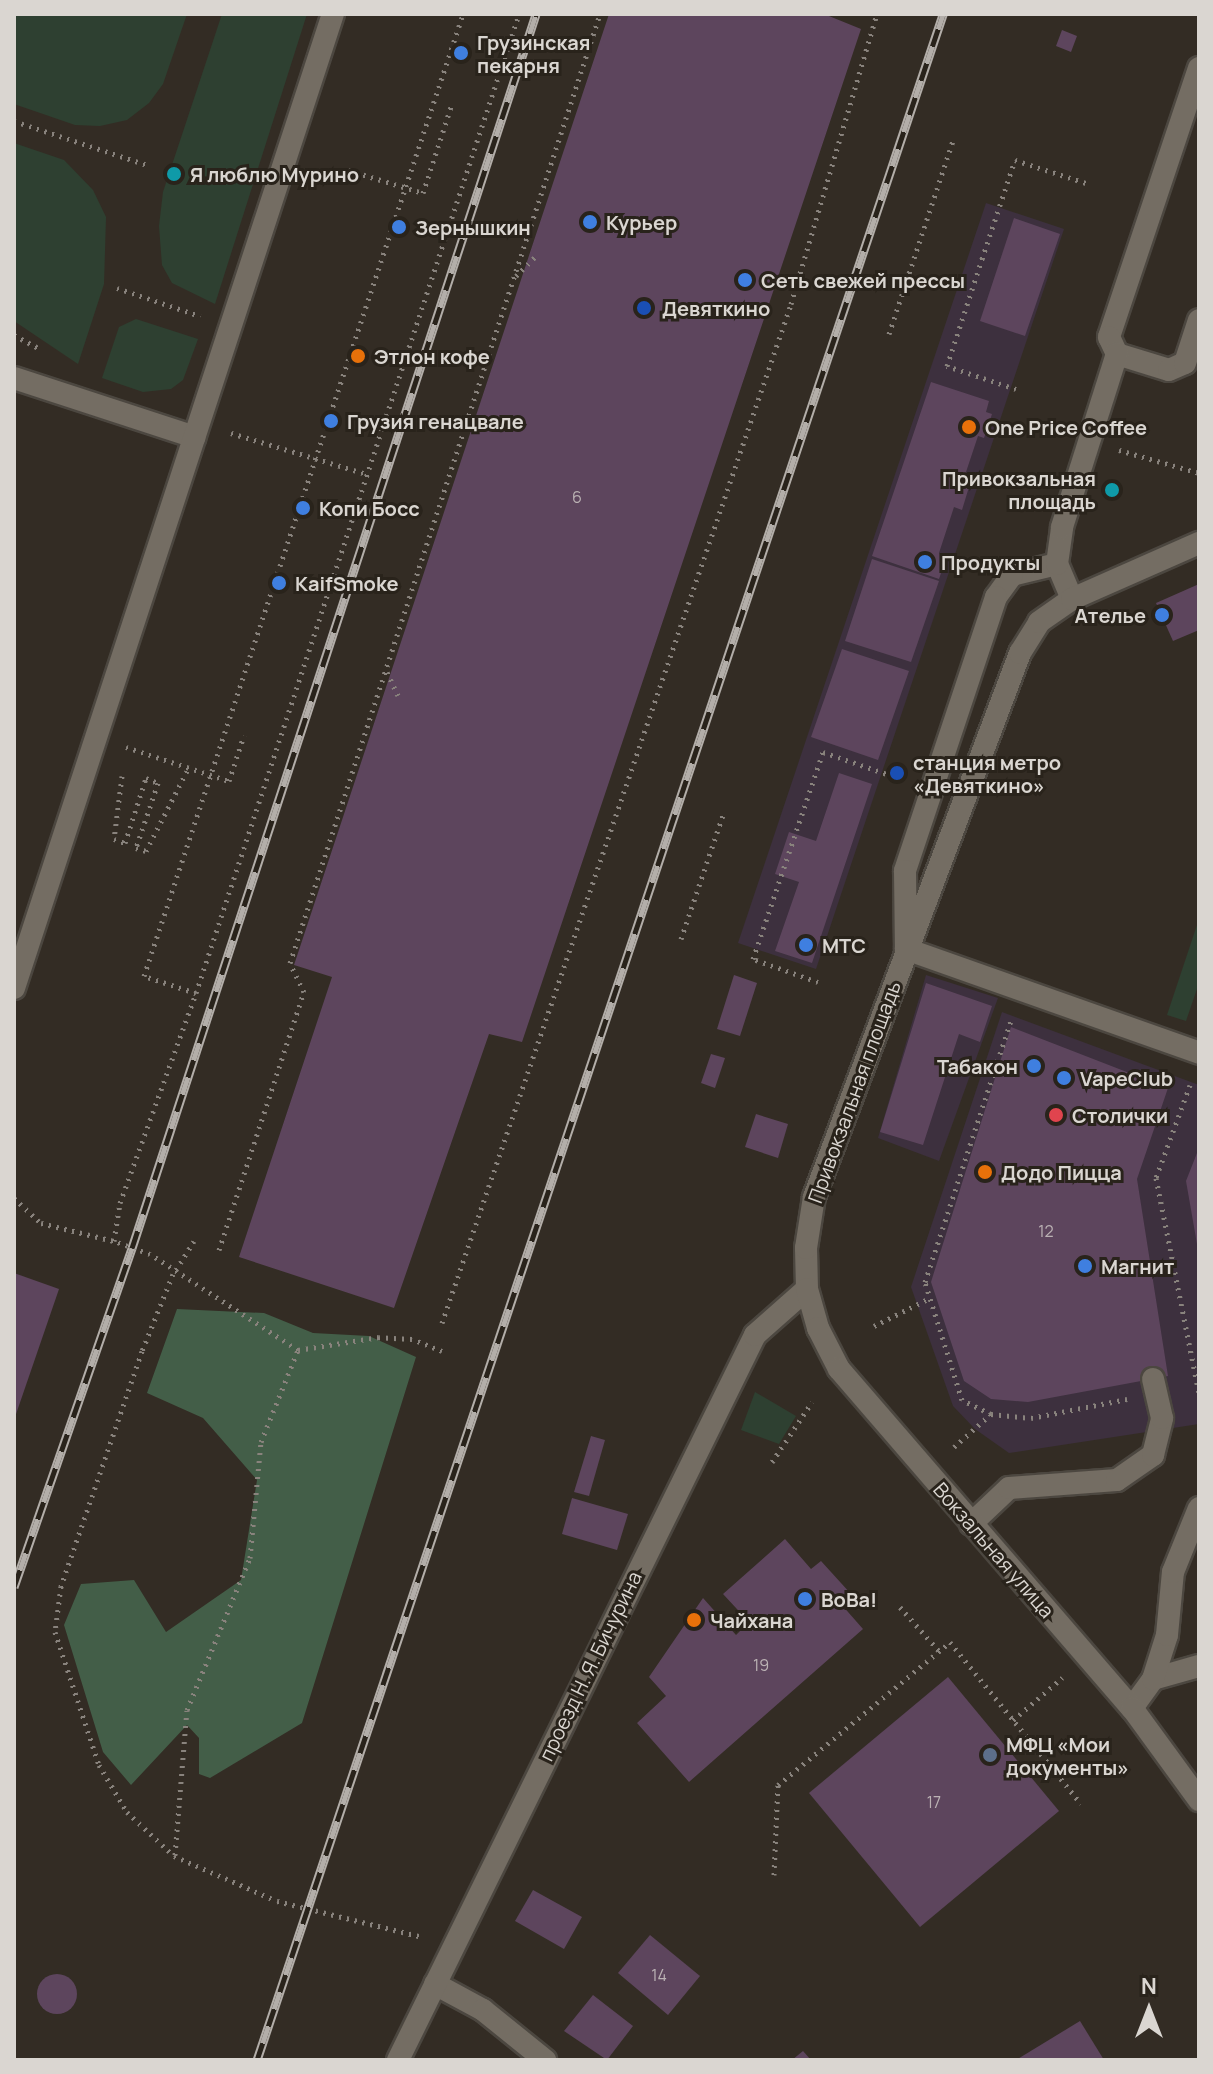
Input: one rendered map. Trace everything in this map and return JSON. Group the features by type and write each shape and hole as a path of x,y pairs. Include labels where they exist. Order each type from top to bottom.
{"street":[{"path":"14,988 333,14"},
{"path":"1072,599 1057,564 1062,527 1117,354 1109,337 1199,68"},
{"path":"1117,354 1169,370 1185,363 1199,320"},
{"path":"14,378 195,437"},
{"name":"Привокзальная площадь","path":"807,1289 806,1248 814,1197 1020,653 1039,622 1072,599 1199,543"},
{"path":"1057,564 1012,575 996,597 905,871 906,949 1199,1053"},
{"name":"Вокзальная улица","path":"807,1289 818,1328 839,1369 1132,1708 1199,1800"},
{"name":"проезд Н. Я. Бичурина","path":"398,2060 755,1335 807,1289"},
{"path":"971,1524 1009,1488 1117,1480 1153,1455 1162,1418 1155,1386"},
{"path":"1132,1708 1153,1679 1167,1635 1173,1572 1199,1508"},
{"path":"1153,1679 1199,1666"},
{"path":"435,1984 483,2010 545,2060"}],"path":[{"path":"196,993 144,976 463,14"},
{"path":"114,1241 120,1203 196,993 519,14"},
{"path":"219,1250 304,992 290,963 600,14"},
{"path":"442,1323 791,304 877,14"},
{"path":"348,170 423,193 452,104"},
{"path":"14,121 147,165"},
{"path":"889,334 953,141"},
{"path":"1016,389 947,366 1015,160 1086,183"},
{"path":"514,277 538,254"},
{"path":"117,288 214,321"},
{"path":"231,433 367,474"},
{"path":"1115,448 1199,473"},
{"path":"386,670 398,696"},
{"path":"134,749 229,781 244,735"},
{"path":"818,982 753,959 823,752 887,774"},
{"path":"121,776 114,839 125,843 146,778 158,783 136,848 146,851 189,767"},
{"path":"681,939 724,812"},
{"path":"1021,990 925,1282 962,1400 991,1414 1031,1418 1155,1386 1195,1385"},
{"path":"1192,1078 1156,1178 1199,1394"},
{"path":"14,1198 41,1223 114,1241 150,1254 173,1274 298,1350 379,1337 412,1339 442,1351"},
{"path":"194,1241 173,1274 61,1586 55,1632 99,1765 127,1812 174,1856 277,1901 382,1924 452,1950"},
{"path":"874,1326 930,1298"},
{"path":"174,1856 187,1710 250,1558 261,1442 298,1350"},
{"path":"772,1462 812,1402"},
{"path":"954,1447 991,1414"},
{"path":"900,1607 939,1651"},
{"path":"774,1875 778,1785 950,1642 1081,1804"},
{"path":"1013,1720 1062,1678"}],"shaded area":[{"path":"986,203 1064,229 816,969 738,943"},
{"path":"926,975 998,998 939,1161 878,1138"},
{"path":"1002,1012 1199,1085 1199,1424 1009,1453 975,1429 953,1406 911,1287"}],"green space":[{"path":"14,14 187,14 163,84 149,103 127,120 100,126 75,125 14,104"},
{"path":"222,14 307,14 215,304 172,283 162,265 159,226 163,192"},
{"path":"14,143 64,160 93,190 106,217 104,284 78,364 14,321"},
{"path":"136,319 198,339 183,380 171,389 143,392 102,378 119,327"},
{"path":"1199,919 1199,983 1186,1021 1167,1015"},
{"path":"177,1309 264,1313 313,1333 369,1336 416,1357 302,1723 210,1778 199,1774 199,1738 187,1725 131,1785 103,1752 64,1625 81,1584 134,1580 166,1632 241,1580 257,1480 203,1418 147,1393"},
{"path":"755,1392 796,1416 779,1444 741,1430"}],"building":[{"path":"609,14 824,14 861,29 522,1042 489,1034 394,1308 239,1257 332,977 294,965"},
{"path":"1062,30 1077,36 1071,52 1056,46"},
{"path":"1014,218 1060,234 1025,336 980,321"},
{"path":"931,382 989,401 986,412 992,414 984,438 978,436 962,484 969,487 962,510 954,507 939,553 947,556 939,579 872,556"},
{"path":"872,559 939,581 911,662 845,641"},
{"path":"1199,584 1199,630 1173,641 1156,603"},
{"path":"842,649 909,671 878,760 811,737"},
{"path":"839,773 872,784 812,963 775,951 799,882 775,874 789,832 816,841"},
{"path":"734,975 757,983 740,1036 717,1029"},
{"path":"926,983 992,1006 980,1042 959,1034 923,1145 880,1132"},
{"path":"1011,1027 1168,1088 1137,1179 1168,1376 1028,1402 991,1399 964,1381 931,1282"},
{"path":"711,1054 725,1058 715,1088 701,1083"},
{"path":"756,1114 788,1124 778,1158 745,1147"},
{"path":"1199,1148 1199,1244 1197,1244 1186,1181"},
{"path":"14,1273 59,1289 14,1420"},
{"path":"591,1436 605,1440 589,1496 574,1492"},
{"path":"572,1498 628,1514 617,1550 562,1534"},
{"path":"785,1539 811,1569 821,1561 851,1594 841,1604 863,1629 689,1782 637,1723 666,1696 649,1677 703,1598 736,1635 749,1622 723,1594"},
{"path":"948,1677 1059,1811 920,1927 809,1793"},
{"path":"533,1890 582,1917 564,1949 515,1921"},
{"path":"650,1935 700,1976 668,2015 618,1973"},
{"path":"57,1974 71,1980 77,1994 71,2008 57,2014 43,2008 37,1994 43,1980"},
{"path":"593,1995 633,2026 607,2060 564,2031"},
{"path":"1080,2021 1104,2060 1016,2060"},
{"path":"803,2051 811,2060 792,2060"}],"railway":[{"path":"14,1587 132,1248 536,14"},
{"path":"257,2060 943,14"}],"place":[{"name":"Грузинская пекарня","path":"461,53"},
{"name":"Я люблю Мурино","path":"174,174"},
{"name":"Курьер","path":"590,222"},
{"name":"Зернышкин","path":"399,227"},
{"name":"Сеть свежей прессы","path":"745,280"},
{"name":"Девяткино","path":"644,308"},
{"name":"Этлон кофе","path":"358,356"},
{"name":"Грузия генацвале","path":"331,421"},
{"name":"One Price Coffee","path":"969,427"},
{"name":"Привокзальная площадь","path":"1112,490"},
{"name":"Копи Босс","path":"303,508"},
{"name":"Продукты","path":"925,562"},
{"name":"KaifSmoke","path":"279,583"},
{"name":"Ателье","path":"1162,615"},
{"name":"станция метро «Девяткино»","path":"897,773"},
{"name":"МТС","path":"806,945"},
{"name":"Табакон","path":"1034,1066"},
{"name":"VapeClub","path":"1064,1078"},
{"name":"Столички","path":"1056,1115"},
{"name":"Додо Пицца","path":"985,1172"},
{"name":"Магнит","path":"1085,1266"},
{"name":"ВоВа!","path":"805,1599"},
{"name":"Чайхана","path":"694,1620"},
{"name":"МФЦ «Мои документы»","path":"990,1755"}]}
